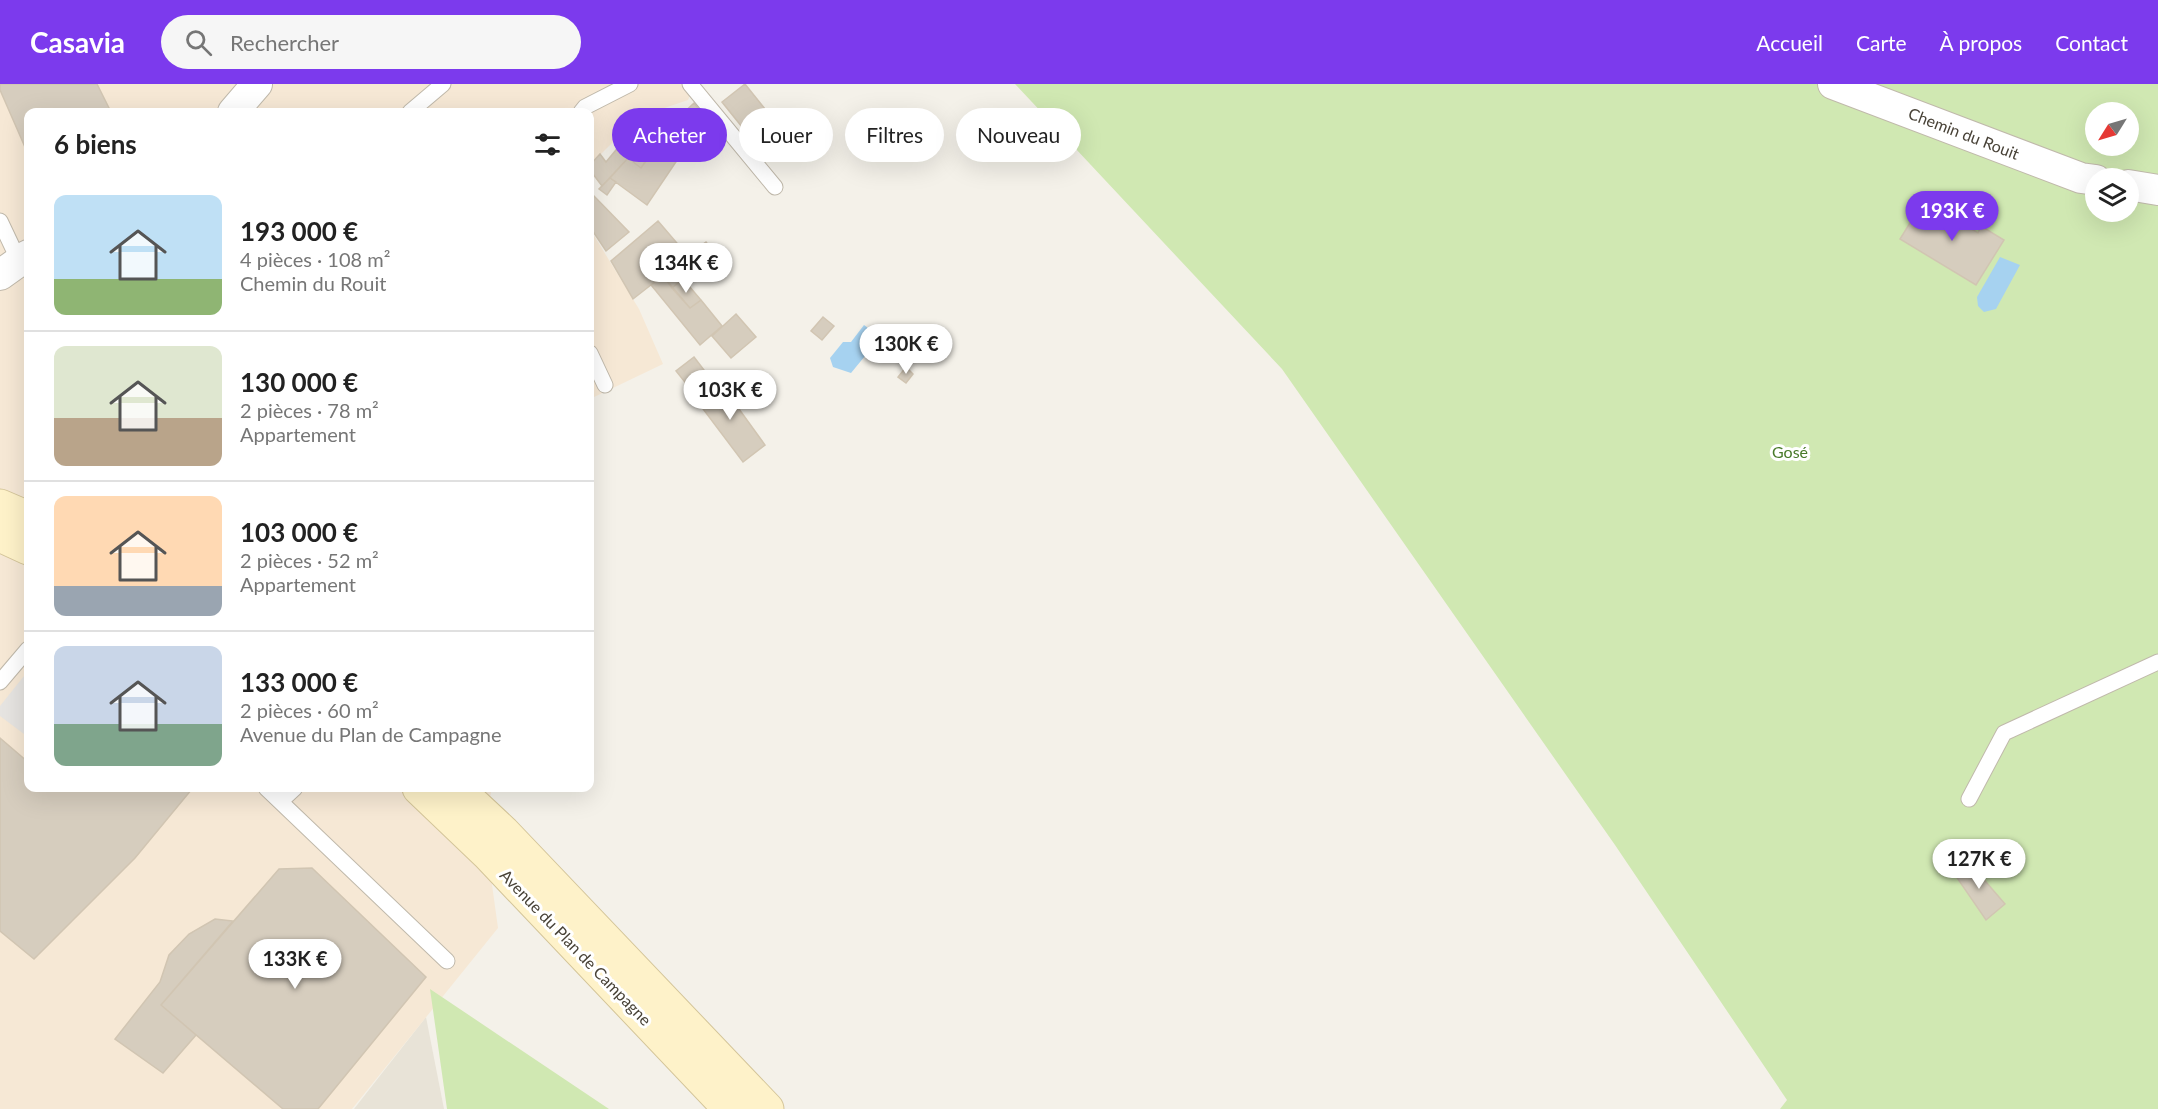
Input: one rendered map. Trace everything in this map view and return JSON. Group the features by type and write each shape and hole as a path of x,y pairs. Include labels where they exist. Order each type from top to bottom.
{"main road":[{"path":"0,506 24,516"},
{"path":"0,536 24,546"},
{"name":"Avenue du Plan de Campagne","path":"423,792 487,853 730,1109"},
{"name":"Avenue du Plan de Campagne","path":"460,792 503,832 767,1109"}],"street":[{"path":"236,108 257,84"},
{"name":"Chemin du Rouit","path":"1833,84 2085,179"},
{"path":"2139,187 2158,190"}],"lane":[{"path":"415,108 443,84"},
{"path":"584,108 630,84"},
{"path":"698,87 775,188"},
{"path":"0,222 16,264"},
{"path":"594,362 604,385"},
{"path":"0,682 24,654"},
{"path":"1968,799 2004,733 2158,662"},
{"path":"271,792 447,961"},
{"path":"281,801 291,792"}],"shaded area":[{"path":"0,84 695,84 688,100 664,108 612,108 612,143 594,161 594,108 24,108 24,792 491,792 484,827 498,928 352,1109 0,1109"},
{"path":"594,236 639,309 663,364 594,397"},
{"path":"24,676 24,734 0,716 0,706"},
{"path":"426,1017 444,1109 354,1109"}],"green space":[{"name":"Gosé","path":"1015,84 2158,84 2158,1109 1780,1109 1787,1100 1615,845 1282,369 1081,154 1081,108 1037,108"},
{"path":"430,989 609,1109 447,1109"}],"water":[{"path":"2000,257 2020,265 1996,309 1984,312 1978,306 1977,297"},
{"path":"864,325 879,336 879,339 851,373 833,367 830,358 843,342 851,342"}],"building":[{"path":"0,84 97,84 109,108 24,108 24,145 0,90"},
{"path":"745,84 764,108 739,108 739,123 722,102"},
{"path":"694,103 698,108 689,108"},
{"path":"600,154 606,162 612,155 612,162 624,162 602,186 594,175 594,161"},
{"path":"624,162 633,162 641,168 645,162 676,162 647,205 610,178"},
{"path":"633,162 645,162 641,168"},
{"path":"610,178 616,182 607,195 599,189"},
{"path":"594,196 629,232 606,251 594,233"},
{"path":"1924,200 1978,233 1981,226 2004,240 1976,285 1900,239"},
{"path":"658,221 688,256 633,299 611,261"},
{"path":"706,242 713,251 696,268 688,255"},
{"path":"688,256 696,268 672,288 663,276"},
{"path":"663,276 690,308 701,300 722,326 700,345 651,285"},
{"path":"683,279 701,300 690,308 672,288"},
{"path":"736,314 756,337 731,358 712,336"},
{"path":"823,317 834,326 822,340 811,331"},
{"path":"694,357 714,383 696,396 676,371"},
{"path":"906,367 913,374 906,383 898,377"},
{"path":"718,380 765,445 743,462 694,397"},
{"path":"0,738 24,759 24,792 190,792 135,858 34,959 0,931"},
{"path":"1967,860 2005,904 1986,920 1953,872"},
{"path":"312,868 426,977 318,1109 283,1109 161,1005 279,869"},
{"path":"215,919 233,921 161,1005 196,1035 163,1073 115,1039 160,982 169,955 189,934"}]}
